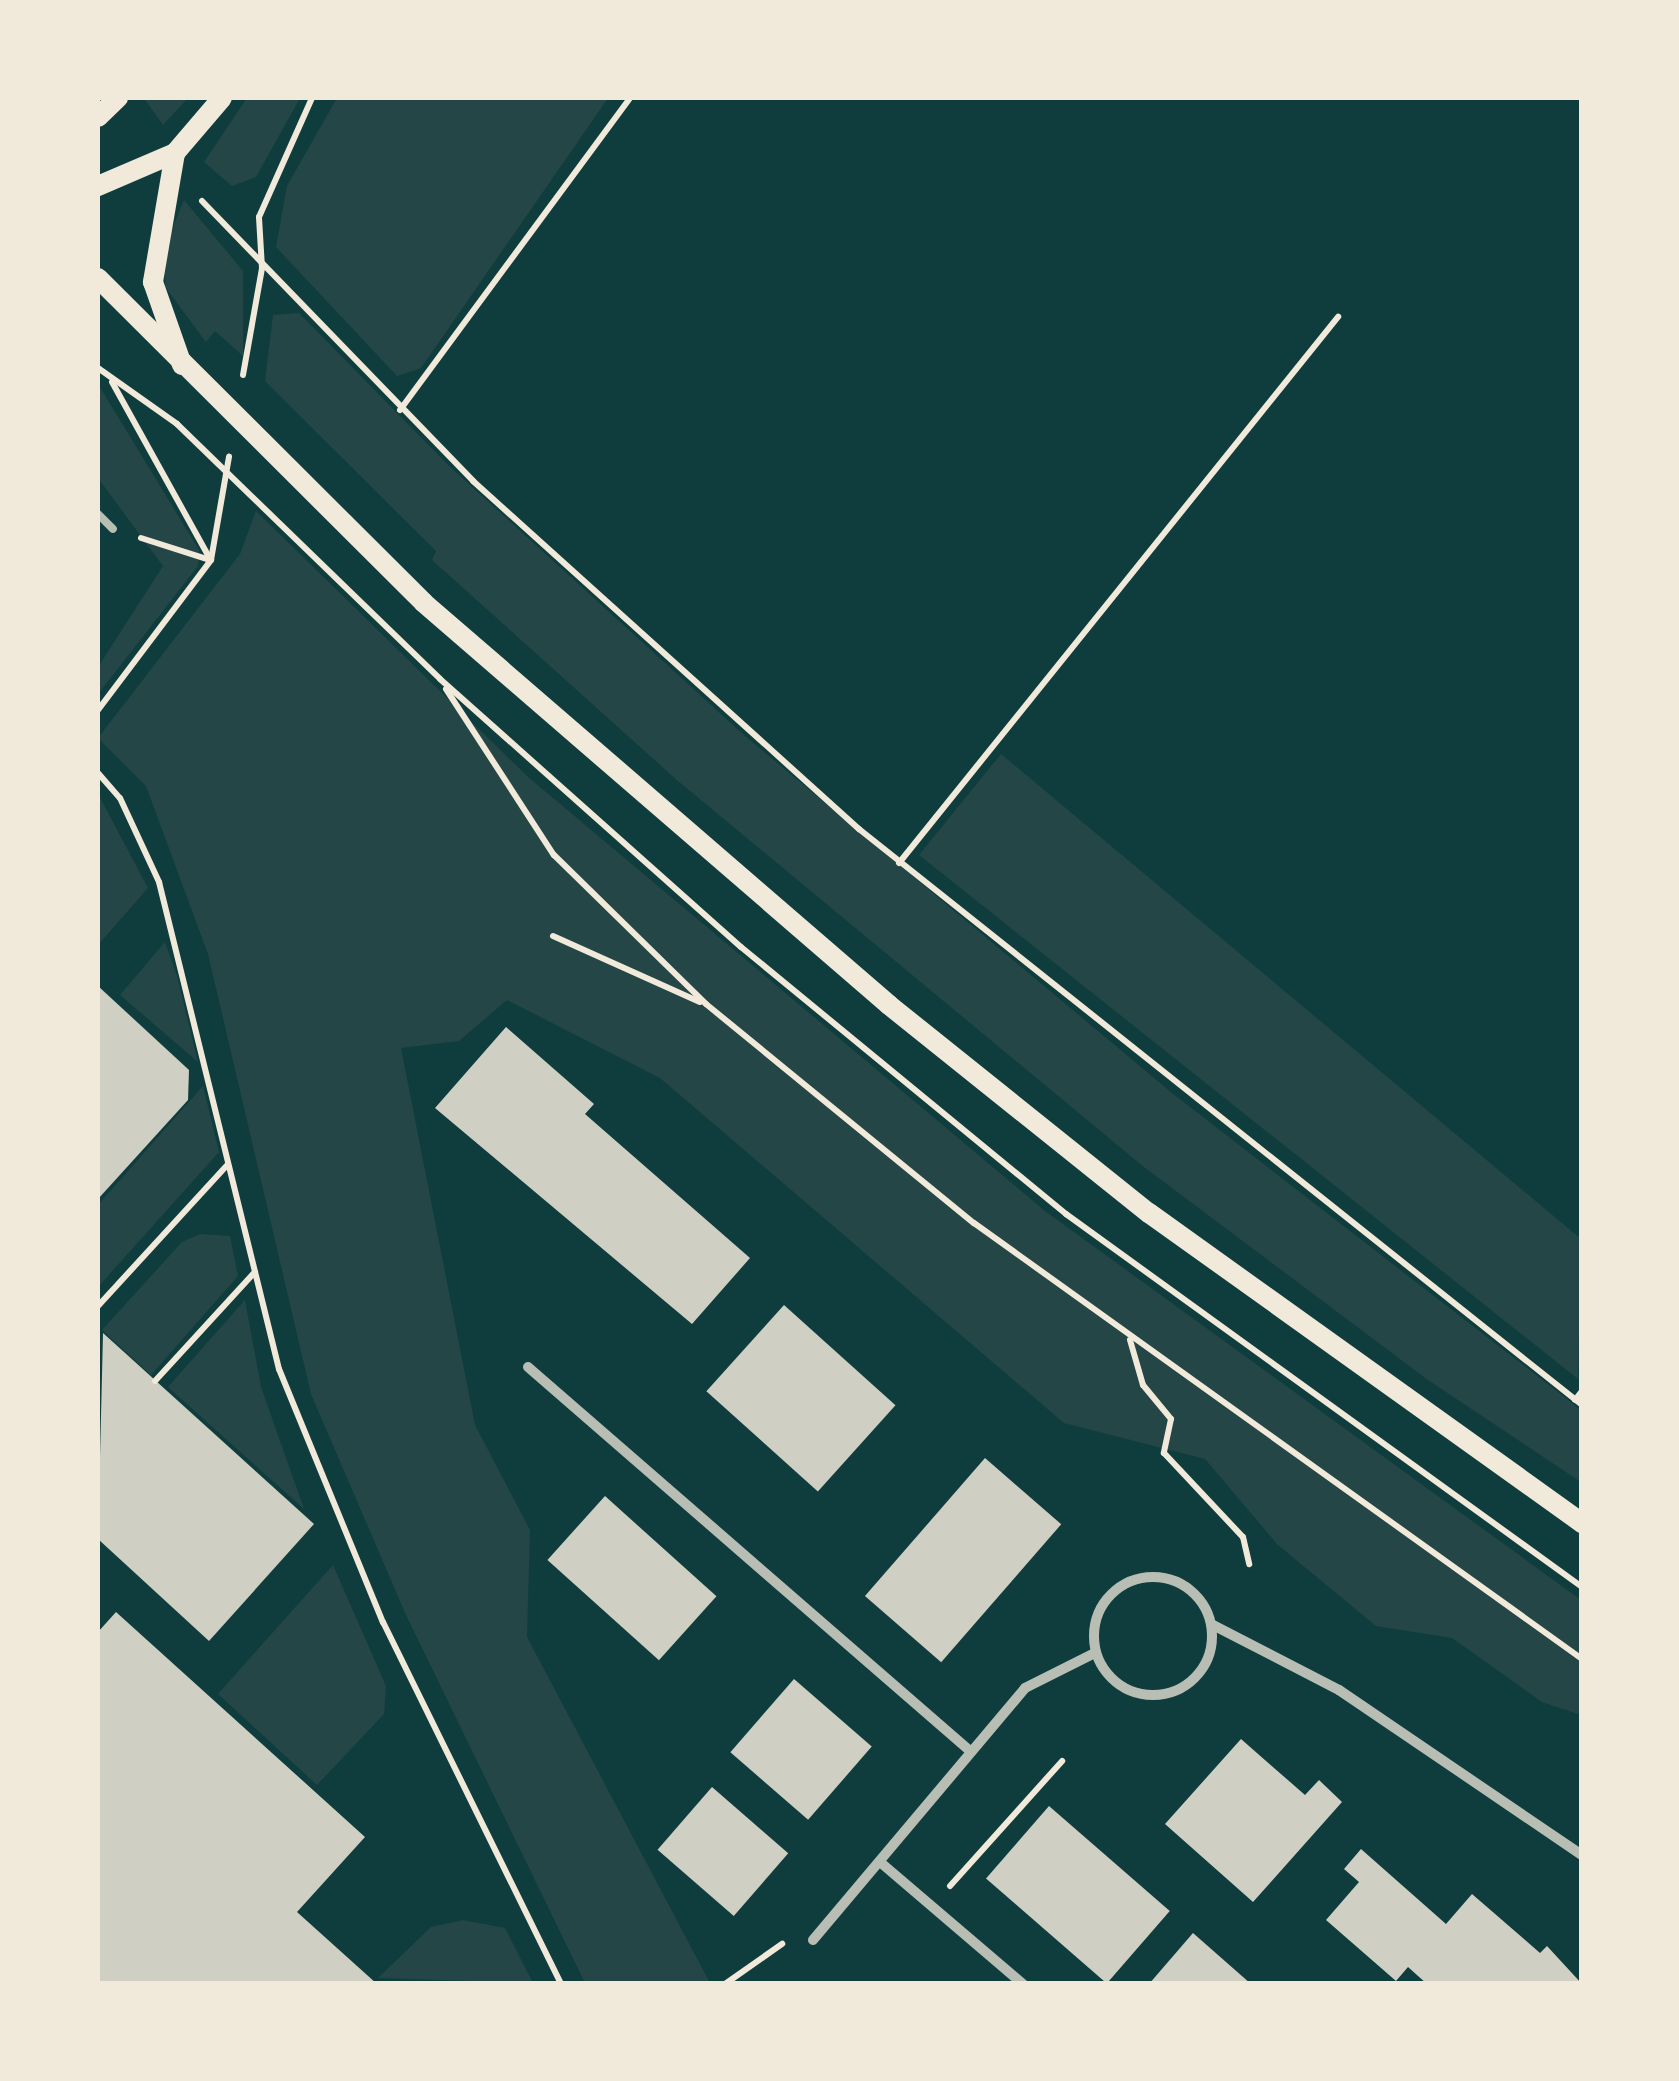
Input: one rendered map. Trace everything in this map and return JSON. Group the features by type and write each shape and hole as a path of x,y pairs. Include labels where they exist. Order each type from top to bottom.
{"main road":[{"path":"98,117 118,98"},
{"path":"98,186 175,153 222,98"},
{"path":"175,153 153,282 184,372"},
{"path":"98,278 184,372 424,602 889,1005 1118,1189 1582,1523"}],"street":[{"path":"528,1366 970,1751"},
{"path":"1212,1624 1194,1680 1158,1695 1120,1685 1096,1652 1106,1598 1138,1578 1176,1580 1212,1624 1324,1681 1582,1855"},
{"path":"813,1940 1026,1688 1096,1652"},
{"path":"880,1862 1023,1984"}],"lane":[{"path":"98,514 113,529"}],"path":[{"path":"262,268 260,217 271,174 312,98"},
{"path":"400,410 630,98"},
{"path":"194,191 262,268 400,410 898,863 1578,1402 1582,1391"},
{"path":"898,863 1338,318"},
{"path":"98,368 177,424 440,680 741,947 1066,1214 1582,1587"},
{"path":"110,380 211,560"},
{"path":"113,529 211,560"},
{"path":"98,710 211,560"},
{"path":"440,680 554,855 706,1004 1130,1339 1582,1659"},
{"path":"98,774 120,798 159,882 279,1369 376,1605 561,1984"},
{"path":"553,936 706,1004"},
{"path":"98,1306 227,1165"},
{"path":"155,1381 256,1271"},
{"path":"1130,1339 1143,1385 1170,1419 1164,1453 1243,1536 1249,1564"},
{"path":"932,1905 1062,1761"},
{"path":"725,1984 780,1944 813,1940"}],"shaded area":[{"path":"144,98 188,98 163,125"},
{"path":"247,98 300,98 256,177 232,186 204,162"},
{"path":"337,98 608,98 421,368 397,376 276,247 287,186"},
{"path":"184,200 243,271 243,356 215,331 206,342 166,288 162,254"},
{"path":"299,313 448,465 745,736 1172,1093 1581,1410 1581,1482 1428,1380 1144,1167 678,781 432,560 436,551 265,381 273,315"},
{"path":"98,384 199,550 198,566 98,694 98,667 163,566 98,478"},
{"path":"256,511 528,777 1045,1211 1581,1600 1581,1715 1542,1702 1452,1638 1376,1626 1278,1545 1205,1459 1064,1423 660,1078 507,1000 459,1041 401,1048 475,1425 530,1530 527,1637 710,1983 585,1983 406,1615 311,1394 208,954 146,786 98,738 240,554"},
{"path":"1001,754 1581,1239 1578,1379 919,855"},
{"path":"98,794 148,888 98,945"},
{"path":"165,942 177,976 198,1062 120,995"},
{"path":"203,1086 219,1152 98,1287 98,1205"},
{"path":"200,1234 230,1236 238,1276 151,1375 102,1330 182,1242"},
{"path":"245,1300 261,1387 304,1509 168,1387"},
{"path":"333,1565 386,1686 384,1714 317,1785 218,1694"},
{"path":"463,1920 505,1928 533,1983 378,1978 431,1927"}],"building":[{"path":"98,986 189,1070 188,1100 98,1199"},
{"path":"506,1027 594,1104 585,1114 750,1258 692,1324 435,1108"},
{"path":"784,1305 895,1405 818,1492 706,1391"},
{"path":"103,1333 314,1524 209,1641 98,1539"},
{"path":"985,1458 1061,1524 941,1662 865,1596"},
{"path":"605,1496 716,1596 659,1660 547,1560"},
{"path":"116,1612 365,1837 297,1912 377,1984 98,1984 98,1632"},
{"path":"794,1679 872,1747 808,1820 730,1752"},
{"path":"1241,1739 1305,1795 1319,1780 1342,1802 1253,1902 1165,1824"},
{"path":"712,1787 788,1853 734,1916 658,1850"},
{"path":"1049,1806 1170,1911 1107,1983 986,1878"},
{"path":"1361,1849 1446,1924 1472,1894 1540,1953 1547,1946 1582,1984 1427,1984 1408,1967 1396,1981 1326,1920 1359,1882 1344,1869"},
{"path":"1193,1933 1251,1984 1149,1984"}]}
